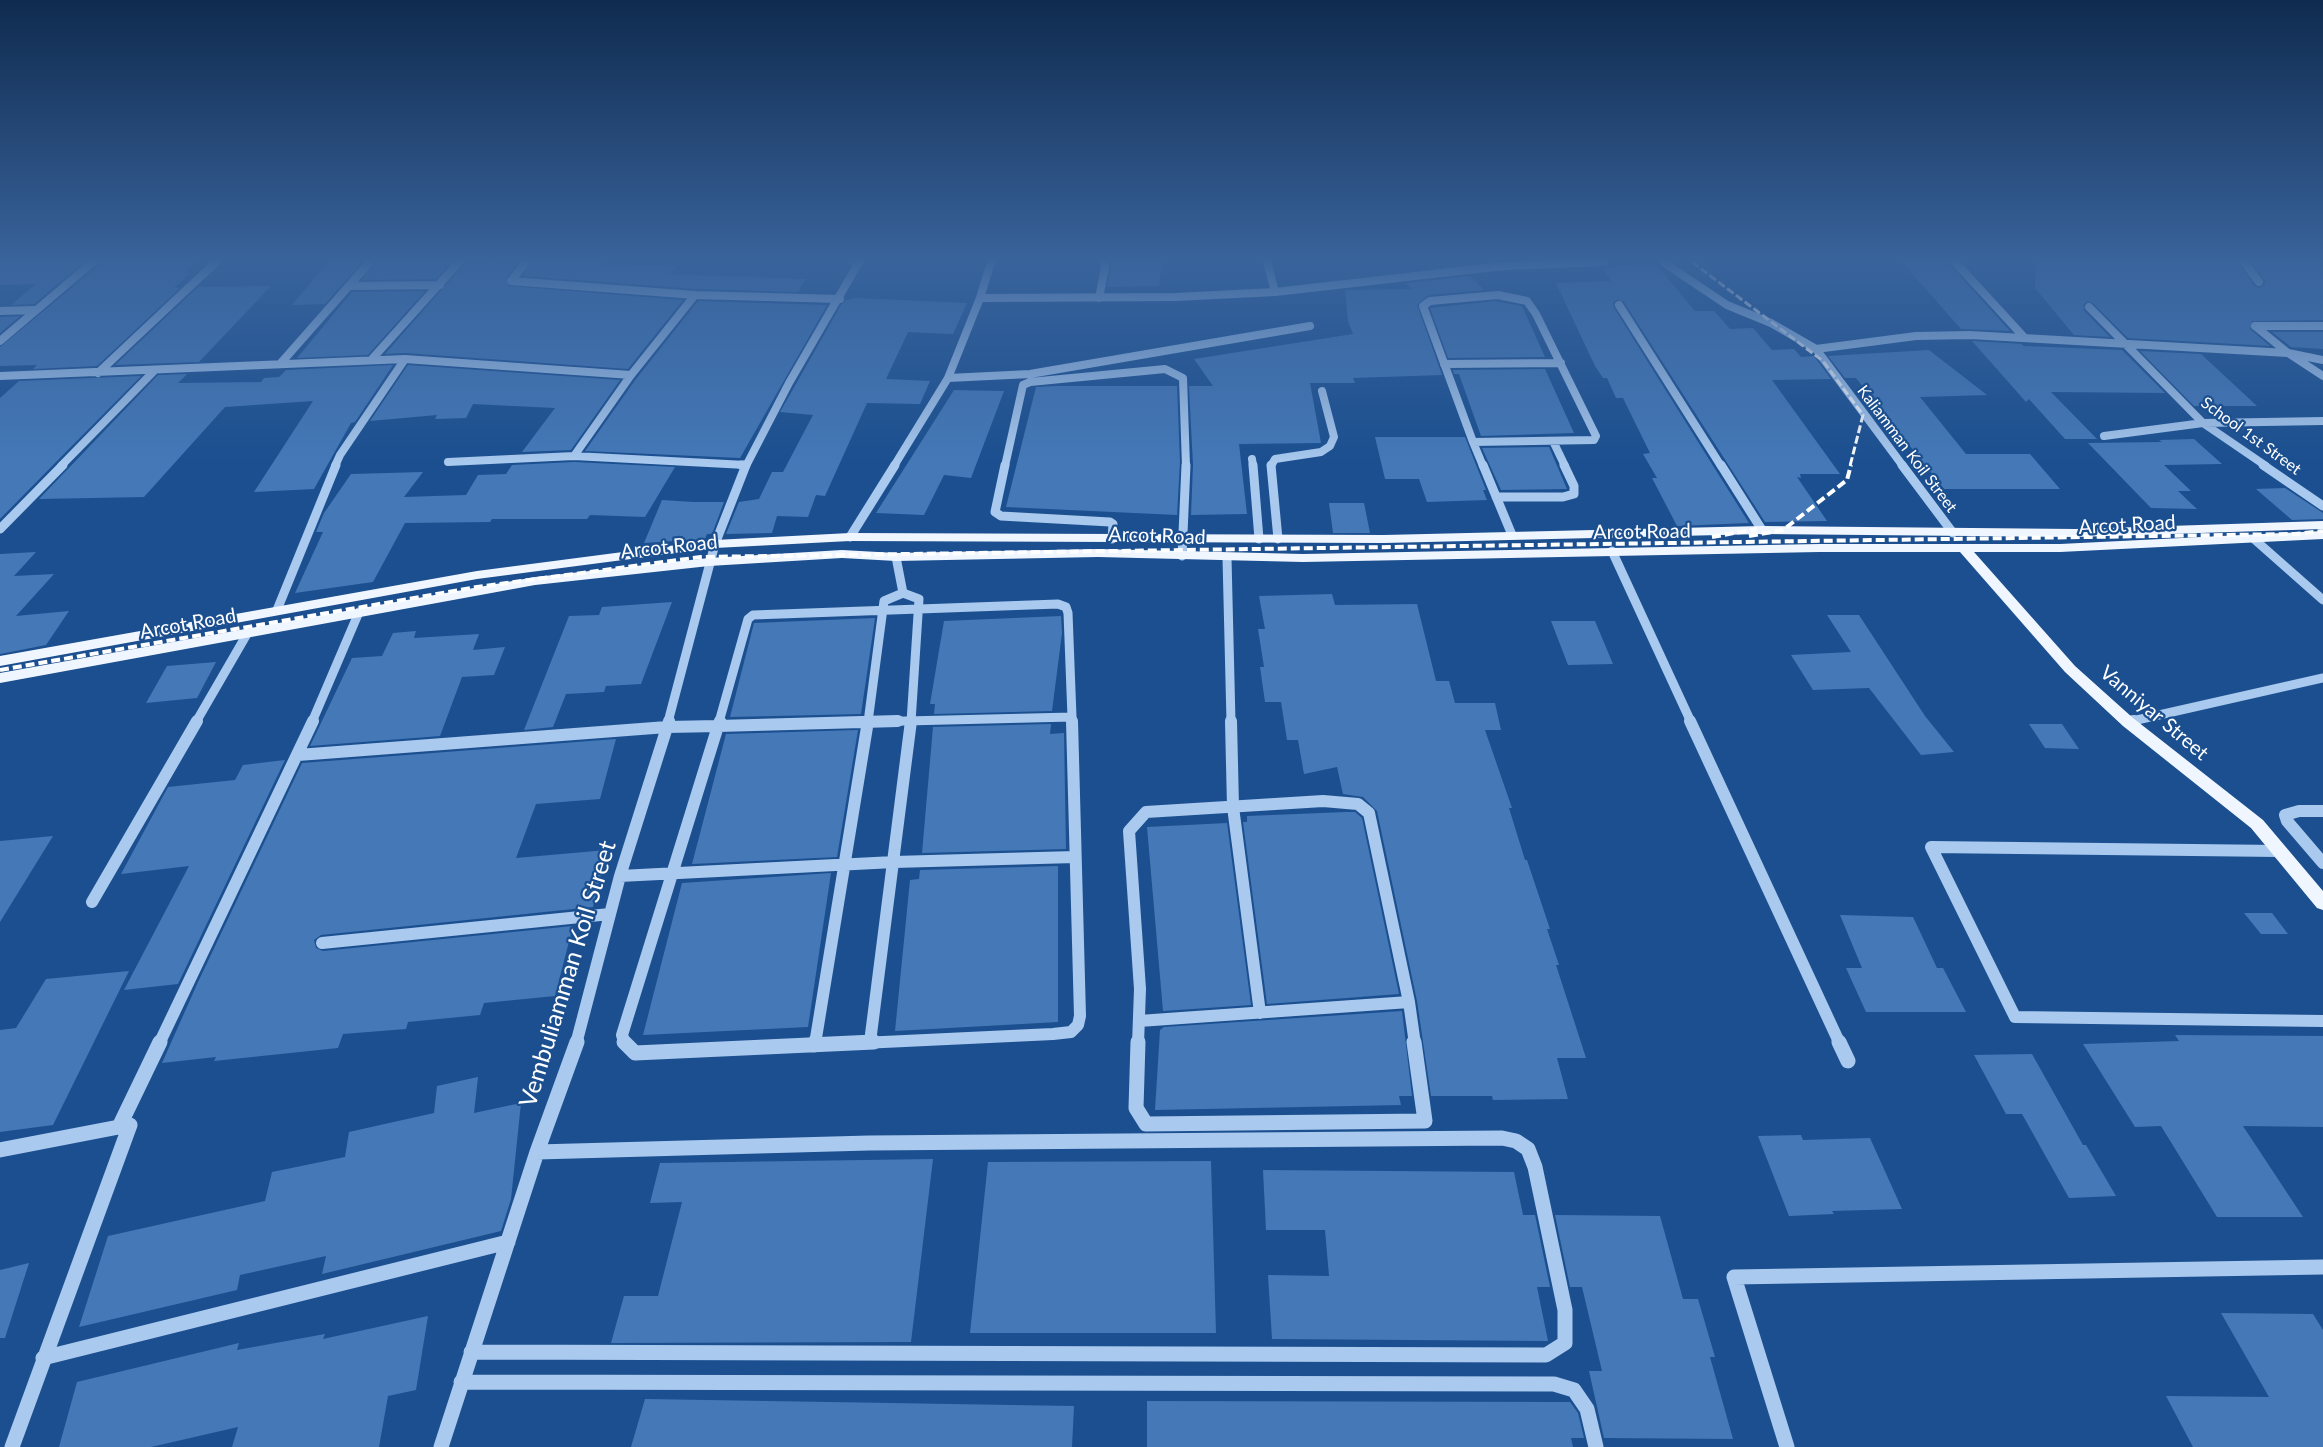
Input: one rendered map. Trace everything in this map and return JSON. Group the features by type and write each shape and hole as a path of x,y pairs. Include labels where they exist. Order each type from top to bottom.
{"main road":[{"name":"Arcot Road","path":"0,661 477,575 715,544 849,537 1384,539 1762,530 1953,533 2323,525"},
{"path":"2163,530 2177,543"},
{"name":"Arcot Road","path":"0,678 535,581 709,562 842,554 896,557 1098,553 1227,558 1326,558 1819,548 2060,548 2323,535"},
{"name":"Vanniyar Street","path":"1964,549 2070,669 2128,722 2257,824 2323,903"}],"street":[{"path":"0,341 13,330"},
{"path":"98,373 144,330"},
{"path":"280,364 310,330"},
{"path":"372,359 399,330"},
{"path":"574,456 631,375 667,330"},
{"name":"Vembuliamman Koil Street","path":"441,1447 537,1152 573,1056 620,876 667,727 715,544 746,465 789,383 821,330"},
{"path":"849,537 948,378 967,330"},
{"path":"948,378 1030,374 1289,330"},
{"path":"1431,330 1473,442 1512,535"},
{"path":"1473,442 1594,440 1596,436 1543,330"},
{"path":"1635,330 1762,530"},
{"name":"Kaliamman Koil Street","path":"1782,330 1816,349 1953,533"},
{"path":"2017,330 2023,336"},
{"name":"School 1st Street","path":"2110,330 2203,423 2323,506"},
{"path":"2260,330 2288,353 2323,376"},
{"path":"1816,349 1916,336 2023,336 2288,353 2323,360"},
{"path":"0,376 372,359 405,359 631,375"},
{"path":"277,610 340,454 405,359"},
{"path":"1444,364 1561,363"},
{"path":"1112,538 1113,524 1110,522 1001,516 995,512 1023,385 1030,382 1156,368 1179,374 1183,378 1186,458 1182,556"},
{"path":"0,530 155,370"},
{"path":"1278,539 1271,465 1275,459 1285,456 1305,456 1321,452 1330,446 1334,437 1322,391"},
{"path":"2104,436 2203,423 2323,421"},
{"path":"1496,497 1563,497 1574,494 1574,486 1554,441"},
{"path":"448,462 574,456 746,465"},
{"path":"1252,459 1259,539"},
{"path":"2254,539 2323,600"},
{"path":"1611,551 1848,1061"},
{"path":"896,557 903,593"},
{"path":"1227,558 1233,807 1260,1013"},
{"path":"815,1045 868,722 882,610 884,601 903,593 919,599 920,609 911,720 870,1042"},
{"path":"1058,604 1066,607 1072,717 1078,1025 1071,1032 1053,1035 635,1053 625,1046 622,1035 718,726 748,619 753,615 920,609 1058,604"},
{"path":"119,1127 298,755 359,612"},
{"path":"92,902 247,634"},
{"path":"2128,722 2323,678"},
{"path":"298,755 667,727 1072,717"},
{"path":"1341,801 1358,804 1369,813 1409,1002 1425,1121 1146,1124 1136,1108 1140,989 1129,831 1146,812 1233,807 1341,801"},
{"path":"2323,811 2299,811 2285,815 2287,821 2323,863"},
{"path":"2279,851 1931,847 2015,1017 2323,1021"},
{"path":"620,876 844,864 1075,857"},
{"path":"322,943 610,914"},
{"path":"1139,1021 1409,1002"},
{"path":"0,1150 130,1125 12,1447"},
{"path":"471,1352 1546,1355 1565,1343 1565,1310 1535,1167 1528,1149 1516,1141 1502,1138 869,1143 537,1152"},
{"path":"43,1358 508,1242"},
{"path":"1787,1447 1734,1277 2323,1267"},
{"path":"461,1382 1554,1384 1574,1390 1587,1409 1596,1447"}],"building":[{"path":"21,330 136,330 97,366 33,369 37,365 0,366 0,347"},
{"path":"153,330 230,330 199,362 115,365"},
{"path":"321,330 391,330 368,355 297,358"},
{"path":"407,330 659,330 628,369 405,353 385,354"},
{"path":"675,330 813,330 740,458 585,451 636,379"},
{"path":"827,330 955,330 953,334 908,332 886,379 930,381 920,404 867,403 825,496 816,495 808,517 777,516 772,533 726,534 739,502 759,499 772,472 783,472 813,415 780,412"},
{"path":"1351,330 1426,330 1442,375 1353,378 1355,383 1310,383 1321,443 1239,444 1247,514 1191,515 1193,465 1189,386 1213,386 1194,359 1353,334"},
{"path":"1438,330 1533,330 1545,357 1448,358"},
{"path":"1578,330 1628,330 1749,523 1677,526 1652,478 1657,478 1643,454 1650,453 1623,398 1616,398 1607,378 1603,378"},
{"path":"1642,330 1754,330 1772,350 1794,349 1801,357 1814,356 1831,379 1772,380 1840,474 1800,474 1801,478 1797,477 1827,521 1765,522"},
{"path":"1974,330 2009,330 2010,331"},
{"path":"2069,330 2103,330 2110,337 2074,335"},
{"path":"2120,330 2251,330 2270,346 2128,338"},
{"path":"2272,332 2323,332 2323,349 2291,347"},
{"path":"1972,341 2024,346 2122,350 2165,393 2051,392 2097,439 2065,439 2029,399 2026,402"},
{"path":"1929,350 1987,395 1920,397 1966,454 2030,454 2060,489 1944,489 1856,378 1845,378 1828,356"},
{"path":"2140,351 2201,354 2257,406 2194,406"},
{"path":"393,365 355,422 351,423 314,489 254,492 313,401 225,407 144,497 39,499 158,375 187,374 178,383 261,382 264,378 279,377 286,370"},
{"path":"408,365 620,380 571,450 522,452 555,408 473,404 466,418 435,419 437,415 370,421"},
{"path":"1545,369 1574,433 1481,436 1459,374 1454,374 1453,370"},
{"path":"141,376 0,519 0,398 19,381"},
{"path":"1177,386 1180,462 1177,515 1006,507 1036,387"},
{"path":"954,390 1004,391 971,478 944,475 924,515 876,513"},
{"path":"1375,437 1465,437 1486,490 1483,490 1487,500 1427,502 1419,479 1385,479"},
{"path":"2194,439 2222,464 2164,465 2191,491 2178,491 2197,509 2151,508 2088,443 2162,442 2159,440"},
{"path":"1549,447 1567,489 1501,490 1482,448"},
{"path":"574,462 675,467 645,517 590,515 587,519 492,519 490,522 405,523 373,582 295,593 323,532 316,532 324,513 351,474 423,472 404,497 466,495 478,475 506,474 512,465"},
{"path":"2285,488 2323,513 2323,519 2292,520 2256,489"},
{"path":"662,500 724,502 712,534 707,534 705,539 644,543"},
{"path":"1329,503 1364,503 1370,533 1333,533"},
{"path":"36,552 14,576 54,574 16,616 69,611 46,645 0,654 0,554"},
{"path":"1332,594 1335,605 1417,604 1436,681 1449,681 1455,703 1495,703 1501,730 1485,730 1512,808 1509,808 1525,860 1527,860 1550,929 1547,929 1559,965 1556,965 1586,1058 1557,1058 1568,1099 1493,1100 1492,1096 1431,1096 1417,1001 1377,811 1363,797 1343,794 1337,767 1304,774 1298,740 1287,740 1281,702 1265,702 1260,667 1264,667 1258,629 1265,629 1259,596"},
{"path":"672,602 641,684 606,686 604,692 566,694 553,727 524,730 569,616 599,615 602,607"},
{"path":"1827,615 1859,615 1925,716 1954,752 1921,755 1869,688 1813,690 1791,655 1851,652"},
{"path":"1061,616 1062,633 1052,711 934,714 935,704 930,704 944,621"},
{"path":"875,618 861,714 730,717 754,623"},
{"path":"1551,621 1595,621 1613,664 1568,665"},
{"path":"416,631 414,638 479,634 473,650 505,647 494,675 462,677 440,736 310,746 352,658 382,656 393,633"},
{"path":"216,662 197,698 146,703 167,666"},
{"path":"1051,724 1050,734 1064,733 1066,849 922,853 933,727"},
{"path":"2029,724 2062,724 2079,749 2045,748"},
{"path":"858,730 837,857 692,864 726,734"},
{"path":"616,739 600,799 536,804 516,858 607,850 593,907 321,935 314,940 316,948 323,951 573,926 555,996 484,1003 480,1015 408,1022 406,1029 343,1034 338,1048 214,1061 216,1057 162,1063 302,763"},
{"path":"285,760 178,984 124,990 189,866 121,874 168,787 235,780 243,765"},
{"path":"1355,812 1362,818 1399,994 1267,1004 1243,822 1247,822 1247,816"},
{"path":"1227,823 1251,1005 1163,1011 1147,827"},
{"path":"53,836 0,922 0,841"},
{"path":"1058,866 1058,1022 895,1031 910,880 919,879 920,870"},
{"path":"831,873 808,1027 643,1035 682,883"},
{"path":"2244,913 2272,913 2288,934 2261,934"},
{"path":"1840,915 1913,917 1937,968 1943,968 1966,1012 1866,1012 1846,968 1862,968"},
{"path":"129,971 53,1125 0,1132 0,1030 16,1028 46,979"},
{"path":"1402,1011 1412,1096 1399,1096 1401,1105 1155,1110 1160,1030 1164,1027"},
{"path":"2175,1035 2323,1036 2323,1127 2243,1126 2303,1217 2217,1217 2161,1126 2135,1127 2083,1044 2179,1041"},
{"path":"2032,1054 2083,1145 2086,1145 2116,1196 2069,1198 2022,1114 2006,1114 1974,1055"},
{"path":"478,1077 474,1113 521,1103 511,1199 501,1231 322,1274 326,1256 240,1275 237,1290 79,1327 108,1236 265,1201 272,1172 345,1157 349,1132 434,1113 437,1086"},
{"path":"1801,1135 1803,1140 1870,1138 1902,1209 1832,1211 1834,1214 1789,1216 1758,1136"},
{"path":"933,1159 911,1342 611,1343 624,1296 658,1296 682,1202 650,1203 660,1163"},
{"path":"1211,1161 1216,1333 970,1333 988,1162"},
{"path":"1263,1170 1514,1172 1523,1215 1535,1215 1550,1287 1537,1287 1548,1341 1272,1339 1268,1275 1329,1276 1325,1230 1266,1230"},
{"path":"1555,1215 1660,1216 1683,1299 1698,1299 1715,1357 1710,1357 1733,1439 1604,1438 1589,1371 1602,1371 1582,1287 1570,1287"},
{"path":"29,1263 5,1338 0,1338 0,1270"},
{"path":"2221,1313 2313,1314 2323,1330 2323,1447 2193,1447 2166,1396 2269,1397"},
{"path":"428,1316 416,1390 388,1396 379,1447 232,1447 238,1427 151,1447 59,1447 77,1382 239,1343 237,1350 325,1334 323,1339"},
{"path":"645,1399 1074,1406 1072,1447 631,1447"},
{"path":"1147,1401 1570,1402 1578,1413 1584,1438 1571,1438 1573,1447 1147,1447"}],"railway":[{"path":"1781,330 1823,361 1863,415 1850,466"},
{"path":"1749,536 1783,530 1847,480 1851,465"},
{"path":"1712,537 1757,529"},
{"path":"0,670 477,587 701,557 2295,534 2323,531"}]}
